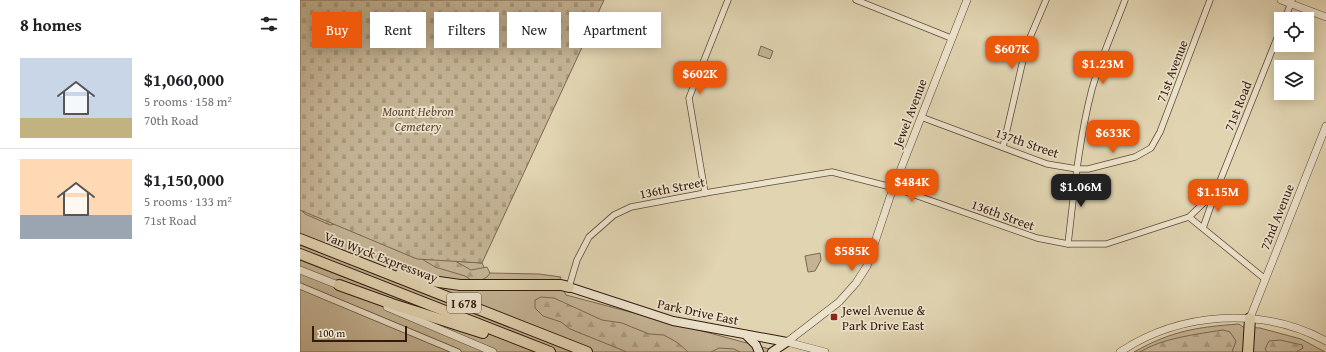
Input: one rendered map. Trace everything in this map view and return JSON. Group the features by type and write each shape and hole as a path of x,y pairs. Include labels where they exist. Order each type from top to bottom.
{"highway":[{"name":"Van Wyck Expressway","path":"300,239 587,352"},
{"name":"Van Wyck Expressway","path":"300,254 550,352"},
{"path":"340,255 422,279 451,284 561,285 569,287"},
{"path":"339,285 538,352"},
{"path":"1248,352 1250,318"}],"main road":[{"name":"Park Drive East","path":"569,287 673,322 787,342"},
{"path":"745,334 754,343 759,352"},
{"name":"Jewel Avenue","path":"772,352 787,342"},
{"name":"Jewel Avenue","path":"781,352 787,342"}],"street":[{"path":"705,193 689,98 728,0"},
{"path":"856,0 951,38"},
{"name":"Jewel Avenue","path":"787,342 832,309 856,283 870,259 921,117 967,0"},
{"path":"1003,147 1026,47 1046,0"},
{"path":"1068,244 1077,169 1092,90 1100,62 1125,0"},
{"name":"71st Avenue","path":"1151,148 1160,132 1210,0"},
{"path":"1281,0 1292,2 1326,17"},
{"path":"1288,12 1292,2"},
{"name":"71st Road","path":"1203,228 1216,191 1274,46"},
{"name":"137th Street","path":"921,117 1047,164 1077,169 1088,169 1135,157 1151,148"},
{"name":"72nd Avenue","path":"1250,318 1326,126"},
{"name":"136th Street","path":"569,287 581,250 599,227 614,215 631,207 832,172 895,188 1037,238 1068,244 1106,244 1190,217"},
{"name":"71st Road","path":"1190,217 1216,191"},
{"path":"1190,217 1265,279"},
{"path":"300,271 339,285 493,352"},
{"path":"300,286 458,352"},
{"path":"1120,352 1149,336 1181,325 1212,319 1250,318 1295,328 1326,341"},
{"name":"Park Drive East","path":"787,342 825,352"}],"green space":[{"name":"Mount Hebron Cemetery","path":"300,0 604,0 598,12 569,12 569,48 582,48 482,263 417,259 300,210"},
{"path":"761,46 773,51 770,59 758,55"},
{"path":"300,189 455,261 482,263 486,271 490,273 539,274 561,277 559,281 566,295 781,352 300,352"},
{"path":"300,195 307,203 335,219 347,214 356,205 471,270 487,267 490,273 487,277 476,283 465,276 435,267 358,220 330,225 305,214 300,209"},
{"path":"820,253 821,260 815,271 808,272 805,256"},
{"path":"541,297 554,298 602,320 622,323 649,334 664,335 678,343 688,352 627,352 570,329 561,322 543,316 535,308 535,300"},
{"path":"1239,324 1243,327 1260,328 1301,339 1325,352 1134,352 1160,339 1185,331"},
{"path":"1223,330 1230,332 1236,341 1232,352 1140,352 1169,340"},
{"path":"1280,340 1302,345 1303,348 1296,352 1267,352 1265,349 1269,341"},
{"path":"719,348 734,349 740,352 711,352"}],"place":[{"name":"Jewel Avenue & Park Drive East","path":"834,317"}]}
